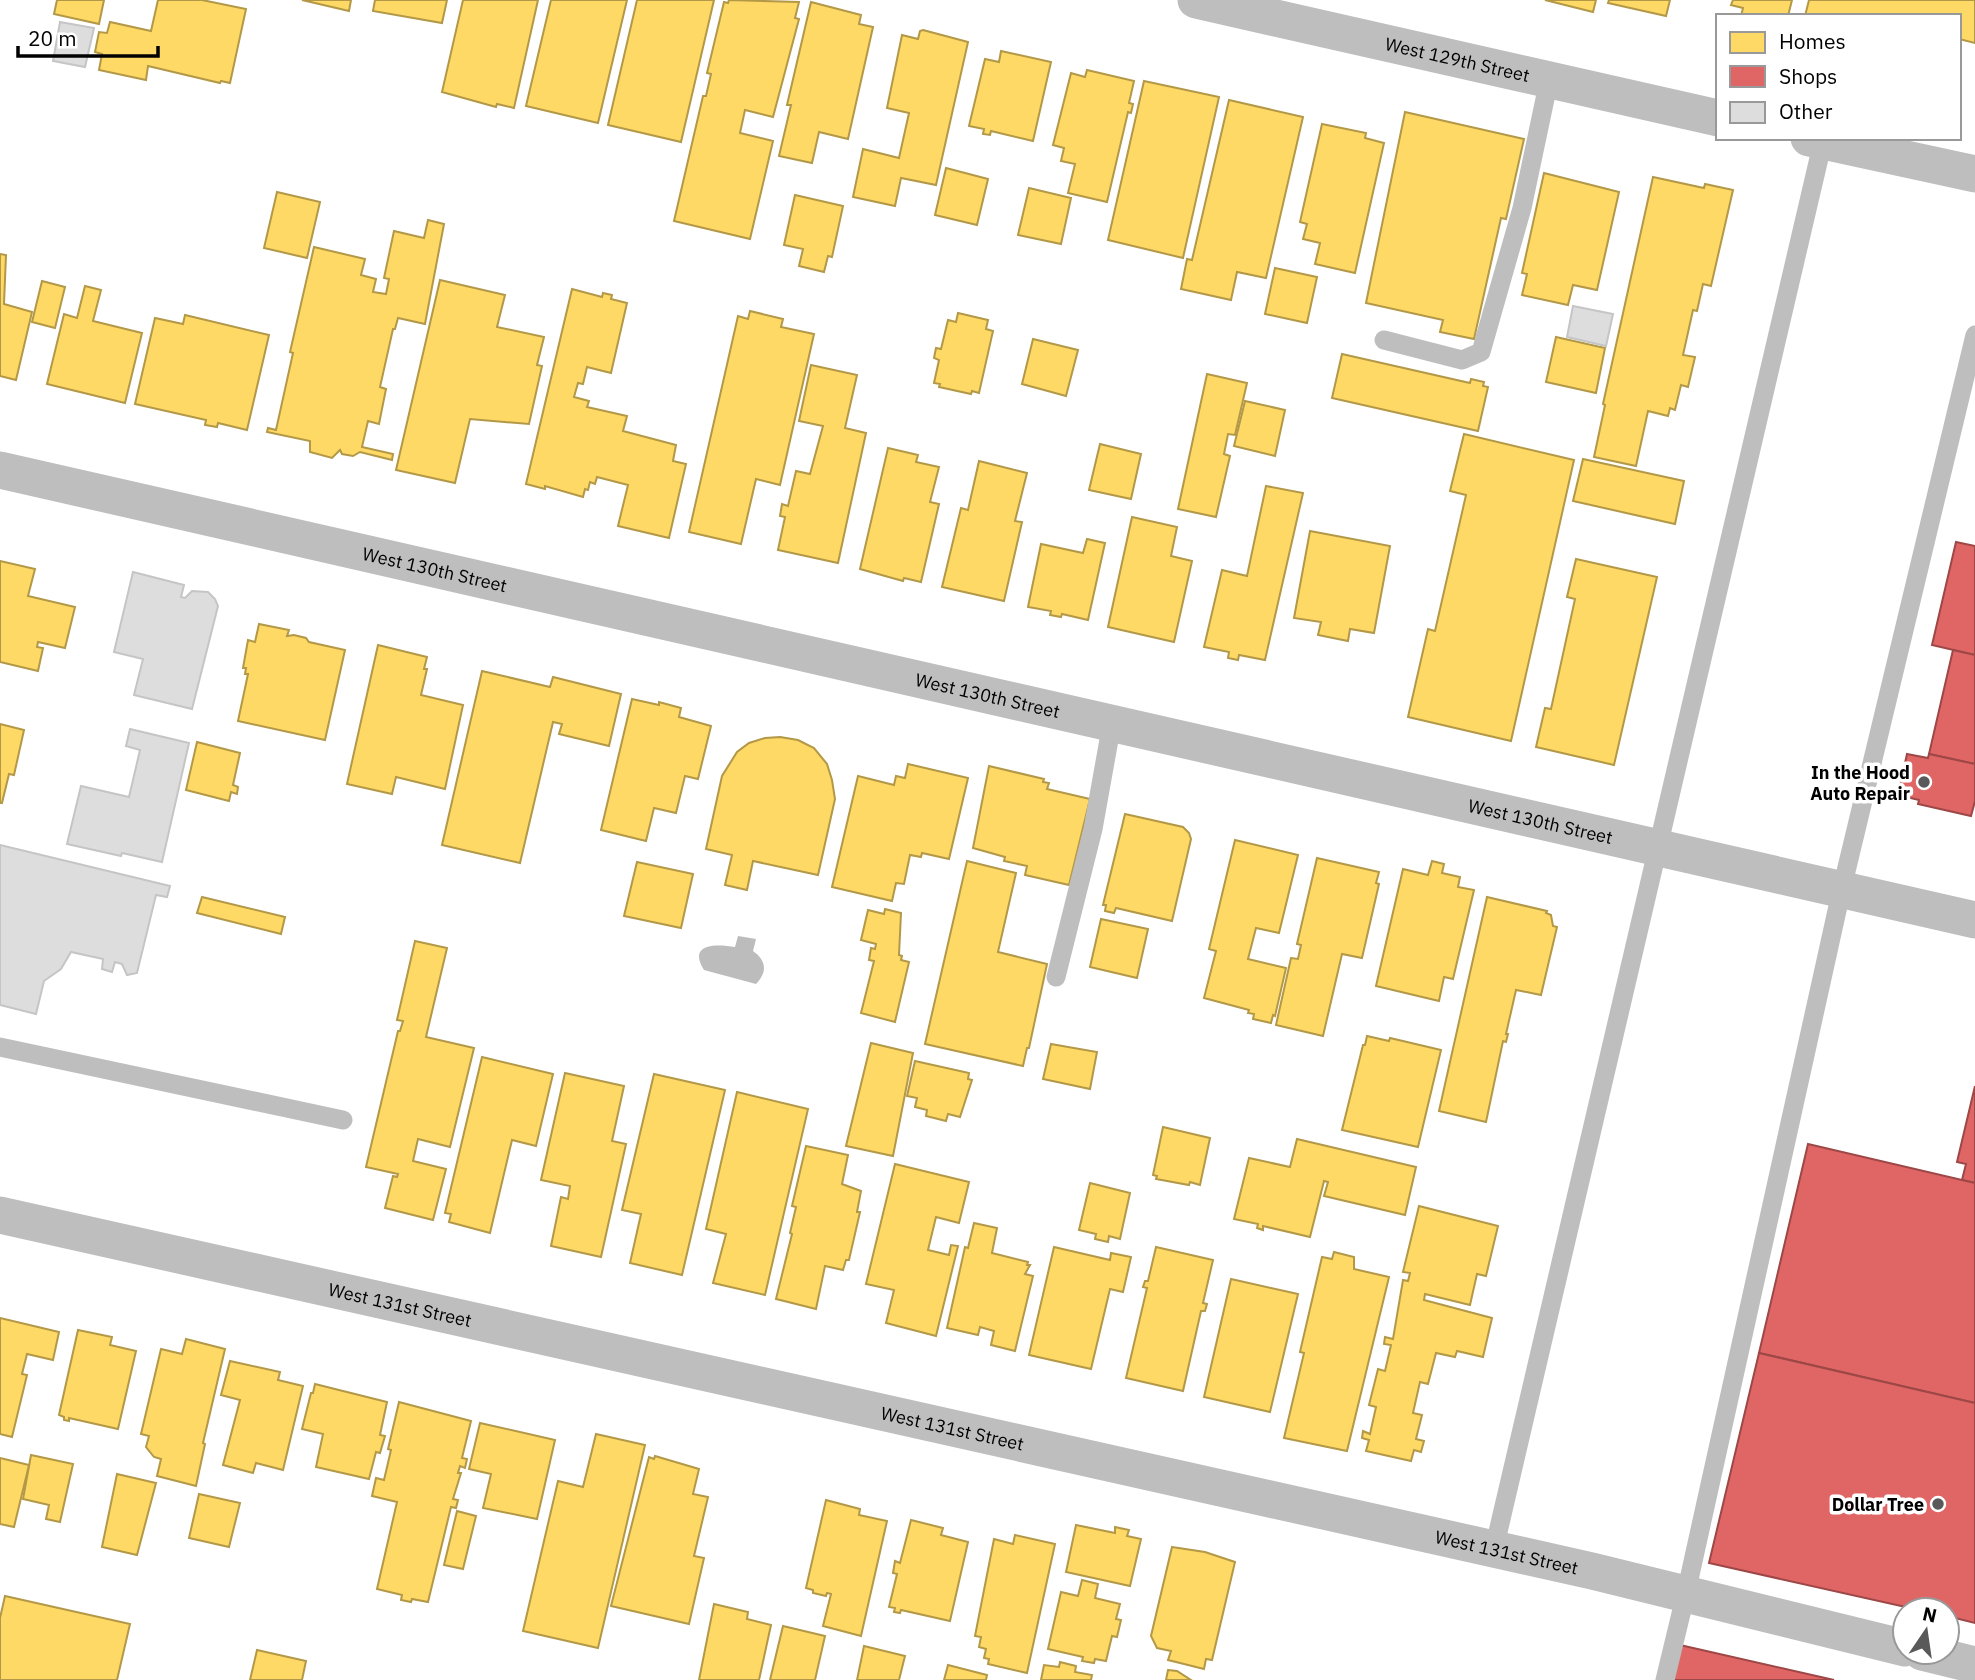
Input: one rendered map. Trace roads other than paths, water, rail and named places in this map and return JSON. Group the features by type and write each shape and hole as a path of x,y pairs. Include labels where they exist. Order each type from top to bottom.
{"street":[{"name":"West 129th Street","path":"1196,0 1716,118"},
{"path":"1816,140 1975,174"},
{"name":"West 130th Street","path":"0,471 1975,919"},
{"name":"West 131st Street","path":"0,1215 1494,1549 1686,1593 1891,1644"}],"lane":[{"path":"1384,340 1462,360 1480,352 1522,208 1549,80"},
{"path":"1494,1549 1658,847 1816,140"},
{"path":"1665,1680 1842,888 1975,335"},
{"path":"1055,977 1093,829 1112,723"},
{"path":"0,1047 343,1120"}],"place":[{"name":"In the Hood Auto Repair","path":"1924,782"},
{"name":"Dollar Tree","path":"1938,1504"}]}
